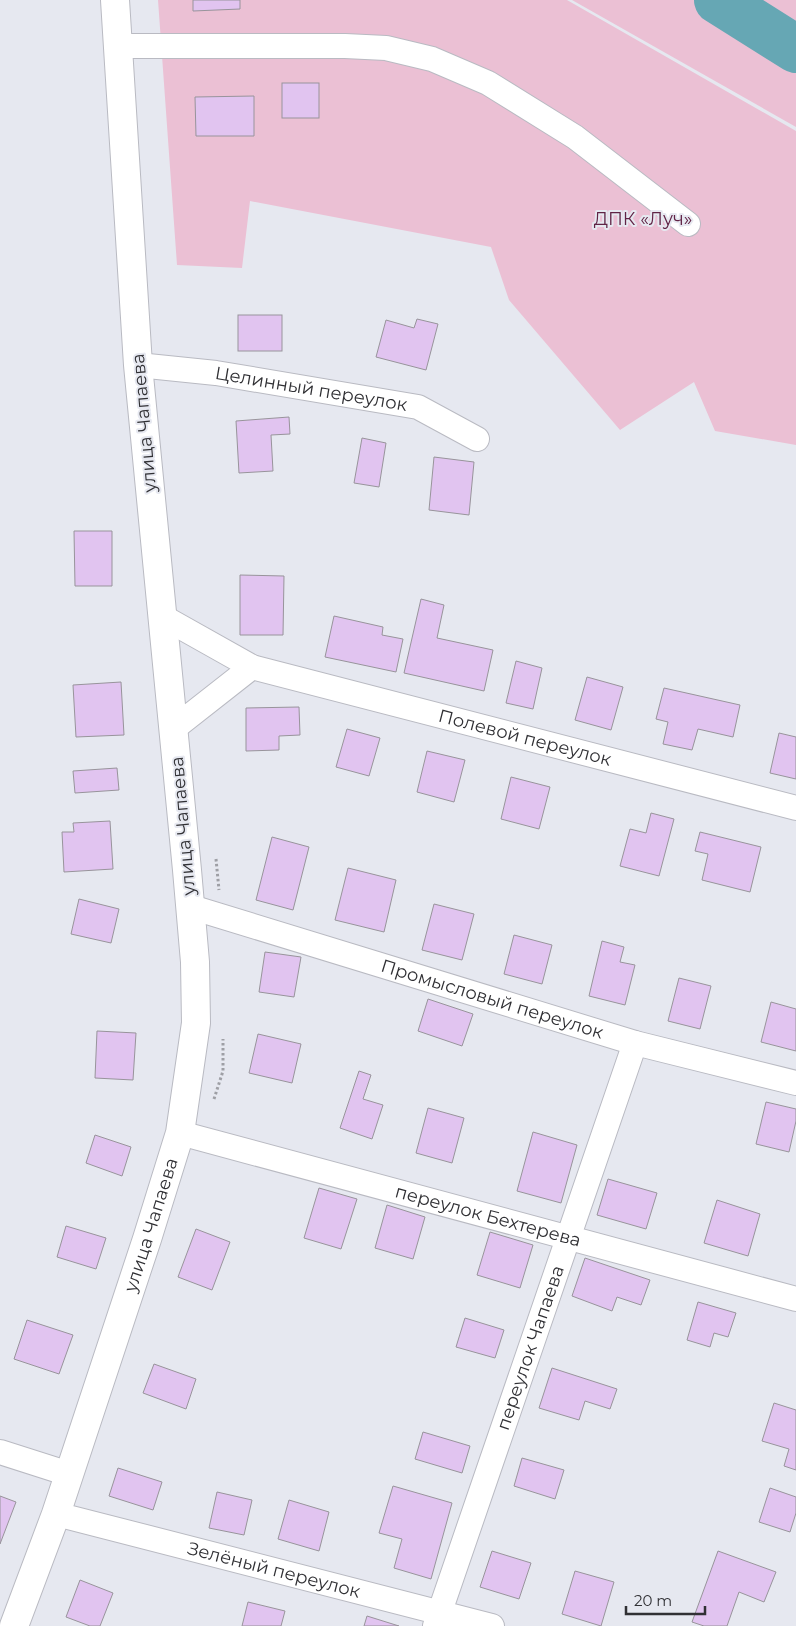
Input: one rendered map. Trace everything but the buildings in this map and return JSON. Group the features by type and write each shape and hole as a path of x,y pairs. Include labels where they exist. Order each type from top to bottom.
{"street":[{"name":"улица Чапаева","path":"14,1626 56,1514 180,1133 196,1023 195,962 191,907 138,365 115,0"},
{"path":"118,46 345,46 386,48 432,59 488,83 575,138 688,224"},
{"name":"Целинный переулок","path":"138,365 216,373 418,408 478,439"},
{"name":"Полевой переулок","path":"163,617 252,667 796,808"},
{"path":"174,729 252,667"},
{"name":"Промысловый переулок","path":"191,907 635,1043 796,1083"},
{"name":"переулок Чапаева","path":"437,1619 635,1043"},
{"name":"переулок Бехтерева","path":"180,1133 567,1239 796,1299"},
{"path":"0,1452 69,1474"},
{"name":"Зелёный переулок","path":"56,1514 437,1619 492,1626"}],"green space":[{"name":"ДПК «Луч»","path":"158,0 567,0 796,131 796,445 715,431 694,382 620,430 509,300 491,247 250,201 242,268 177,265"},
{"path":"572,0 796,0 796,127"}],"waterway":[{"path":"718,0 796,49"}]}
